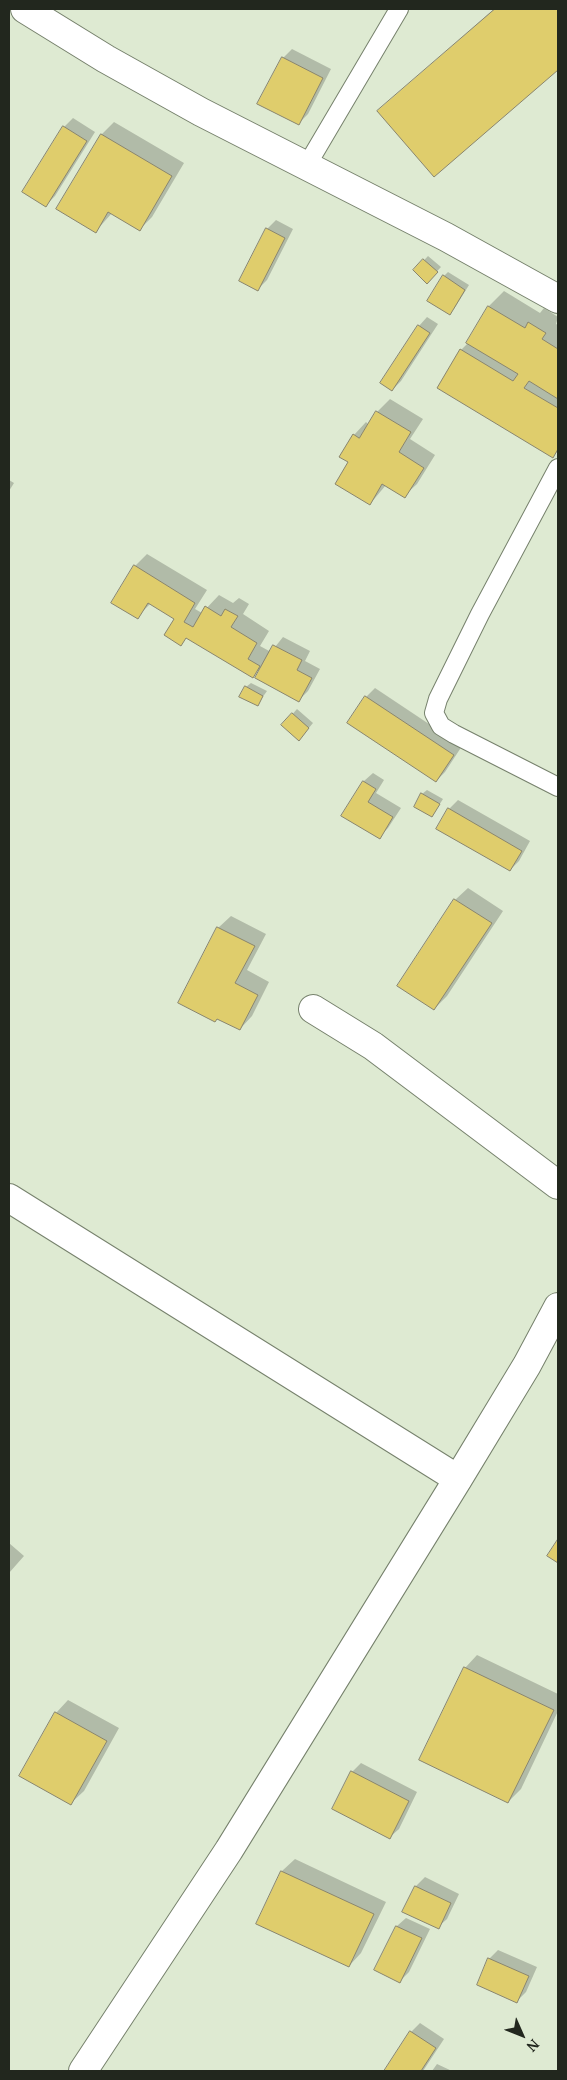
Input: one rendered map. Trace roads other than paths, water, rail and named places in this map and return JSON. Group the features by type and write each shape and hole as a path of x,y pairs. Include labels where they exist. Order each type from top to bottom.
{"street":[{"path":"25,9 106,59 201,112 307,165 558,299"},
{"path":"313,1009 373,1046 558,1185"},
{"path":"9,1198 458,1479"},
{"path":"83,2071 229,1850 458,1479 527,1365 558,1307"}],"lane":[{"path":"307,165 399,9"},
{"path":"558,468 480,614 438,698 434,713 441,726 454,734 558,787"}]}
